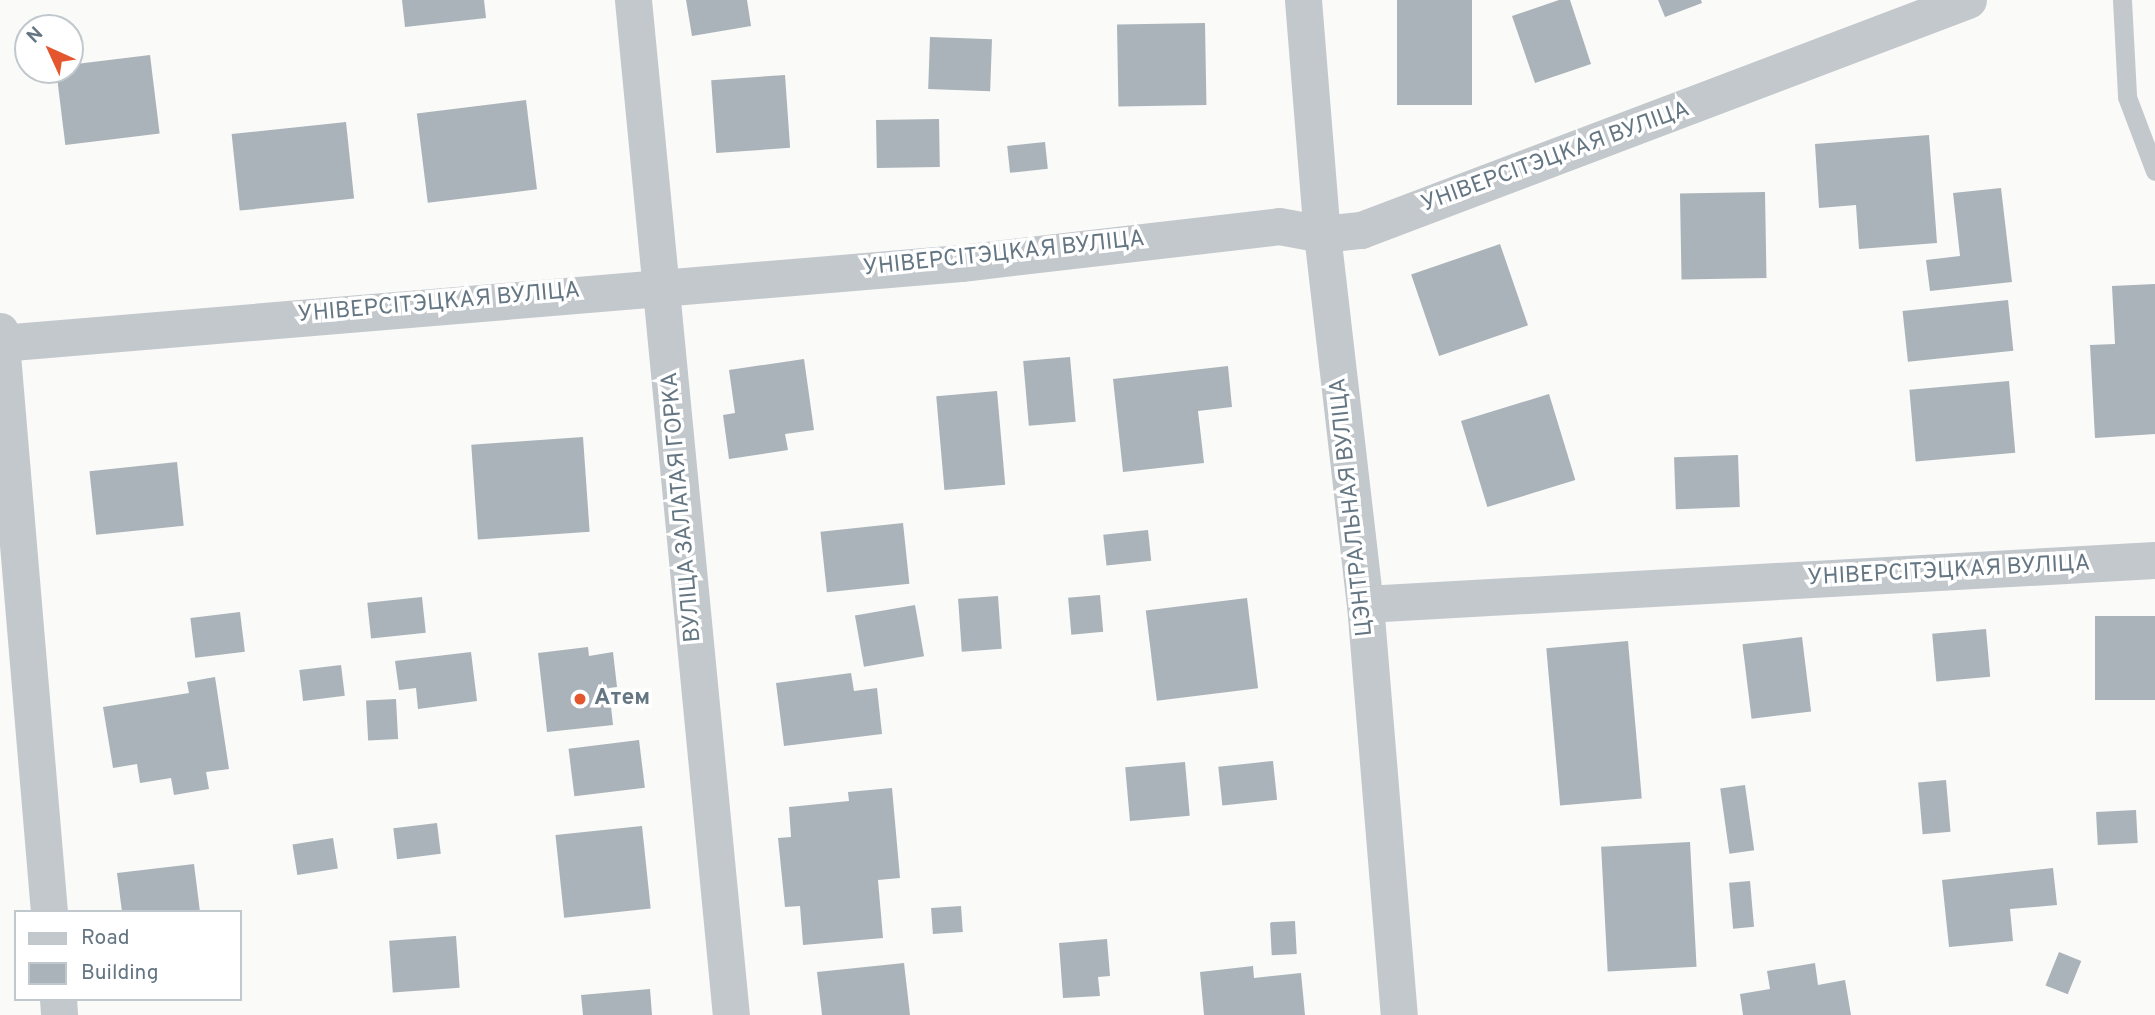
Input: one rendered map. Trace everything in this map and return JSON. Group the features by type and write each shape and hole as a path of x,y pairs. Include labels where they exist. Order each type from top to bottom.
{"street":[{"name":"ВУЛІЦА ЗАЛАТАЯ ГОРКА","path":"633,0 731,1015"},
{"name":"ЦЭНТРАЛЬНАЯ ВУЛІЦА","path":"1303,0 1322,234 1365,604 1399,1015"},
{"name":"УНІВЕРСІТЭЦКАЯ ВУЛІЦА","path":"0,339 961,262 1279,226 1322,234 1361,230 1968,0"},
{"path":"0,339 49,910"},
{"name":"УНІВЕРСІТЭЦКАЯ ВУЛІЦА","path":"1365,604 2155,560"}],"lane":[{"path":"2122,0 2127,97 2155,171"}],"building":[{"path":"402,0 484,0 486,18 405,27"},
{"path":"686,0 747,0 751,26 692,36"},
{"path":"1397,0 1472,0 1472,105 1397,105"},
{"path":"1559,0 1570,0 1591,64 1535,83 1512,16"},
{"path":"1658,0 1701,0 1702,3 1665,17"},
{"path":"1205,23 1206,105 1118,107 1117,25"},
{"path":"930,37 992,39 990,91 928,89"},
{"path":"150,55 160,133 65,145 58,84 84,84 84,63"},
{"path":"785,75 790,148 716,153 711,80"},
{"path":"526,100 537,189 428,203 417,113"},
{"path":"939,119 940,167 877,168 876,120"},
{"path":"346,122 354,199 240,211 232,134"},
{"path":"1929,135 1937,243 1859,249 1856,205 1819,208 1815,144"},
{"path":"1045,142 1048,169 1010,173 1007,146"},
{"path":"2001,188 2012,282 1930,291 1926,260 1960,256 1953,193"},
{"path":"1765,192 1767,278 1682,279 1680,193"},
{"path":"1500,244 1528,325 1439,356 1411,275"},
{"path":"2155,284 2155,434 2095,438 2090,345 2115,344 2112,286"},
{"path":"2008,300 2013,351 1908,362 1903,311"},
{"path":"1070,357 1076,422 1029,426 1023,361"},
{"path":"804,359 814,430 785,434 788,450 729,459 723,415 735,413 729,370"},
{"path":"1228,366 1232,407 1198,411 1204,463 1123,472 1113,379"},
{"path":"2009,381 2015,453 1916,461 1909,390"},
{"path":"997,391 1005,485 944,490 936,396"},
{"path":"1549,394 1575,480 1487,507 1461,421"},
{"path":"583,437 590,532 478,540 471,445"},
{"path":"1738,455 1740,507 1676,509 1674,457"},
{"path":"177,462 184,526 96,535 89,471"},
{"path":"903,523 909,584 827,592 820,532"},
{"path":"1148,530 1151,561 1106,566 1103,535"},
{"path":"1100,595 1103,632 1071,635 1068,598"},
{"path":"998,596 1002,649 962,652 958,599"},
{"path":"422,597 426,633 371,639 367,603"},
{"path":"1247,598 1258,688 1157,701 1146,610"},
{"path":"915,605 924,656 864,667 855,616"},
{"path":"240,612 245,652 195,658 190,618"},
{"path":"2095,616 2155,616 2155,700 2095,700"},
{"path":"1986,629 1990,677 1936,682 1932,634"},
{"path":"1802,637 1811,711 1752,719 1742,644"},
{"path":"1628,641 1642,798 1560,806 1546,648"},
{"path":"588,647 589,656 613,652 617,687 609,688 613,725 547,732 538,653"},
{"path":"471,652 477,701 418,709 416,688 399,690 395,661"},
{"path":"341,665 345,696 303,701 299,670"},
{"path":"851,673 854,691 877,688 882,734 784,746 776,683"},
{"path":"215,677 229,769 206,772 209,789 174,795 171,778 140,783 137,764 113,768 103,707 189,693 187,682"},
{"path":"396,699 398,739 368,741 366,701"},
{"path":"639,740 645,788 574,796 569,749"},
{"path":"1273,761 1277,800 1222,806 1218,767"},
{"path":"1185,762 1190,816 1130,821 1125,767"},
{"path":"1946,780 1951,832 1923,834 1918,782"},
{"path":"1745,785 1754,850 1729,854 1720,788"},
{"path":"892,788 900,878 878,880 883,938 803,945 800,906 785,907 778,838 791,837 789,807 849,801 848,792"},
{"path":"2136,810 2138,843 2098,845 2096,812"},
{"path":"437,823 441,854 397,859 393,828"},
{"path":"642,826 651,909 564,918 555,835"},
{"path":"333,838 338,869 297,875 293,844"},
{"path":"1690,842 1697,967 1608,971 1601,847"},
{"path":"194,864 200,910 122,910 117,873"},
{"path":"2053,868 2057,905 2010,909 2013,941 1949,947 1942,880"},
{"path":"1750,881 1754,927 1733,929 1729,883"},
{"path":"961,906 963,932 933,934 931,908"},
{"path":"1295,921 1297,954 1272,955 1270,922"},
{"path":"456,936 460,988 393,993 389,941"},
{"path":"1107,939 1110,976 1098,977 1100,996 1063,998 1059,943"},
{"path":"2059,952 2081,961 2068,994 2046,985"},
{"path":"904,963 910,1015 822,1015 817,972"},
{"path":"1815,963 1818,985 1845,980 1851,1015 1743,1015 1740,994 1770,989 1767,971"},
{"path":"1253,966 1254,978 1301,973 1305,1015 1204,1015 1200,972"},
{"path":"650,989 652,1015 583,1015 581,995"}],"place":[{"name":"Атем","path":"580,699"}]}
